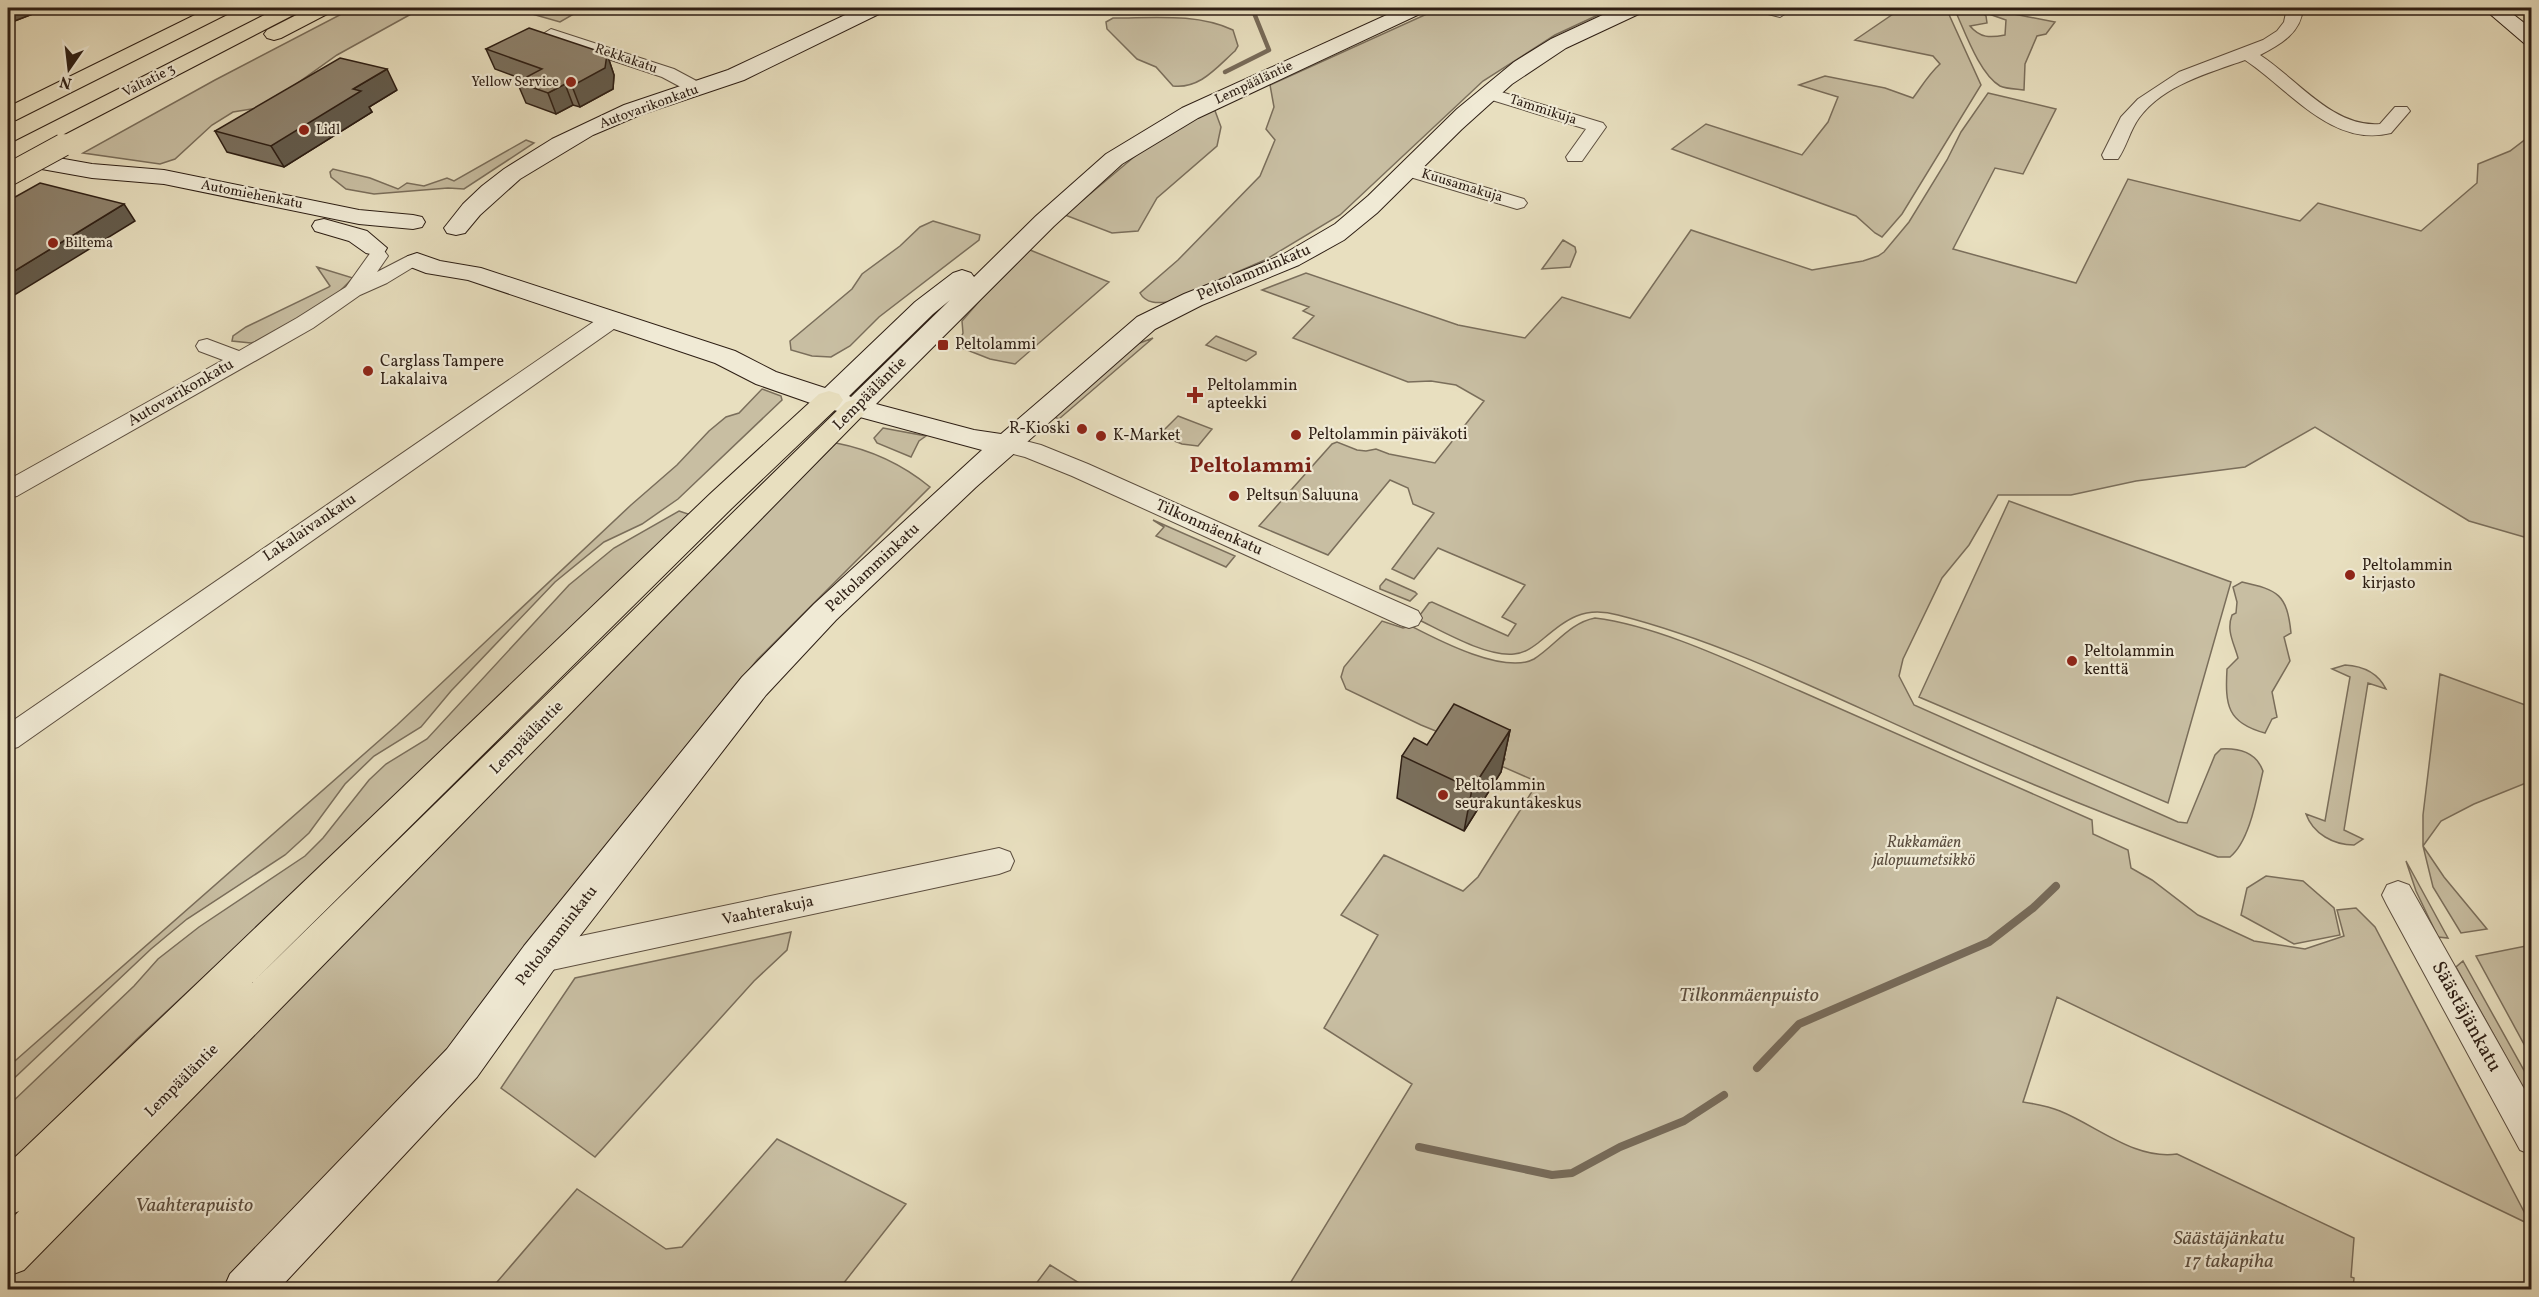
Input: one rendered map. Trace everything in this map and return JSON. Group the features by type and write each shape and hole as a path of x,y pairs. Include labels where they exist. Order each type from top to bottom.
{"main road":[{"path":"8,115 224,8"},
{"name":"Valtatie 3","path":"8,135 258,8"},
{"name":"Valtatie 3","path":"8,155 292,8"},
{"path":"8,175 324,8"},
{"name":"Autovarikonkatu","path":"437,223 467,213 489,192 542,155 588,129 634,109 699,89 737,74 876,8"},
{"name":"Lempääläntie","path":"8,1194 721,501 851,395 1114,159 1158,131 1247,86 1417,8"},
{"name":"Peltolamminkatu","path":"246,1290 462,1063 538,959 754,686 825,612 1004,443 1146,323 1174,307 1299,256 1333,237 1362,214 1488,93 1510,75 1559,44 1636,8"},
{"path":"2493,8 2532,40"},
{"name":"Autovarikonkatu","path":"784,50 821,11"},
{"name":"Automiehenkatu","path":"8,155 92,171 341,230 358,236 377,252 397,262 413,261"},
{"name":"Automiehenkatu","path":"92,171 164,177 359,217 437,223"},
{"path":"377,252 383,236 437,223"},
{"path":"413,261 435,255 437,223"},
{"path":"437,223 454,255 472,273"},
{"path":"413,261 435,268 472,273 725,357 755,373 851,395"},
{"name":"Lempääläntie","path":"8,1254 851,395"},
{"name":"Tilkonmäenkatu","path":"851,395 974,439 1004,443"}],"street":[{"path":"1762,8 1780,12"},
{"path":"2111,155 2133,114 2155,95 2184,76 2211,64 2247,54 2287,32 2294,19 2295,8"},
{"name":"Rekkakatu","path":"551,34 668,73 699,89"},
{"path":"2247,54 2281,77 2333,120 2346,125 2370,131 2385,129 2401,111"},
{"name":"Tammikuja","path":"1488,93 1597,127 1575,157"},
{"name":"Kuusamakuja","path":"1407,170 1517,203"},
{"name":"Autovarikonkatu","path":"352,291 377,252"},
{"name":"Autovarikonkatu","path":"8,490 314,318 352,291 413,261"},
{"name":"Lakalaivankatu","path":"8,739 253,567 613,320"},
{"path":"207,346 241,359"},
{"name":"Tilkonmäenkatu","path":"1004,443 1033,451 1080,470 1409,618"},
{"name":"Vaahterakuja","path":"538,959 999,861"},
{"name":"Säästäjänkatu","path":"2398,895 2532,1138"}],"green space":[{"path":"353,8 422,8 337,55 264,107 233,112 212,125 175,159 160,164 83,153 215,80"},
{"path":"511,8 575,8 579,11 560,22"},
{"path":"1440,8 1613,8 1555,35 1483,81 1340,215 1265,260 1168,302 1152,302 1143,297 1140,293 1178,260 1260,176 1275,140 1266,129 1274,107 1270,85"},
{"path":"1902,8 1946,8 1981,85 1902,214 1882,237 1856,216 1672,149 1706,124 1802,155 1828,122 1838,97 1799,85 1825,76 1885,88 1913,98 1940,64 1933,56 1855,40"},
{"path":"1954,8 1980,10 1986,16 1987,23 1970,26 1986,36 2005,35 2006,20 1989,14 1983,8 2055,22 2046,34 2037,36 2025,64 2024,90 2002,87 1985,72"},
{"path":"1113,18 1174,18 1204,21 1233,30 1238,46 1214,70 1199,81 1183,86 1173,86 1156,67 1137,59 1107,29 1106,22"},
{"path":"1988,93 2056,109 2023,174 1995,168 1953,249 2076,283 2128,179 2300,221 2318,203 2421,231 2477,183 2478,164 2510,151 2531,135 2531,539 2469,521 2315,427 2245,467 2136,481 2071,495 1998,495 1969,545 1942,578 1903,659 1899,676 1914,705 2178,822 2187,823 2215,755 2221,749 2234,749 2251,755 2263,771 2248,829 2237,850 2230,857 2218,857 2070,800 1812,686 1697,639 1658,626 1605,612 1594,612 1565,622 1524,652 1503,654 1464,642 1417,619 1429,603 1432,602 1508,636 1516,624 1502,617 1525,585 1438,548 1414,579 1392,569 1434,513 1413,504 1408,488 1390,480 1328,555 1259,526 1332,444 1337,442 1357,450 1376,449 1389,454 1435,463 1484,401 1456,385 1431,381 1408,382 1293,338 1314,316 1303,311 1309,307 1262,290 1306,273 1458,325 1525,338 1562,297 1630,318 1691,230 1812,270 1863,261 1884,252 1909,222 1947,160 1961,132"},
{"path":"1214,108 1221,127 1217,146 1157,198 1138,231 1112,233 1065,215 1147,146"},
{"path":"526,140 534,143 464,189 448,188 374,194 346,189 331,177 330,172 333,169 370,178 398,189 407,183 424,186 447,178 454,181"},
{"path":"933,221 980,235 979,240 879,317 850,346 831,357 812,356 791,350 790,341 852,289 862,274 900,246 920,227"},
{"path":"1563,240 1575,247 1576,252 1570,267 1542,269"},
{"path":"1030,250 1109,282 1015,364 990,359 957,346 963,333 962,321"},
{"path":"317,267 353,278 338,293 264,339 251,343 232,341 233,336 246,327 329,287"},
{"path":"1216,336 1256,352 1256,354 1246,361 1206,345"},
{"path":"1153,338 1059,419 1054,417 1137,344"},
{"path":"762,389 781,396 782,400 678,499 642,524 604,542 555,582 451,691 421,727 374,756 345,784 309,833 285,855 187,919 151,949 8,1084 8,1067 397,725 631,505 677,465 709,431 726,417 739,413"},
{"path":"1178,416 1212,429 1198,446 1182,444 1159,435"},
{"path":"883,428 926,436 919,441 911,457 877,443 874,438"},
{"name":"Vaahterapuisto","path":"836,443 886,459 909,471 930,487 757,660 440,1058 230,1289 8,1290 8,1274"},
{"name":"Peltolammin kenttä","path":"2009,501 2231,582 2168,803 1919,697"},
{"path":"679,511 691,515 416,780 138,1038 8,1166 8,1106 134,986 158,959 199,927 305,856 323,838 369,780 386,764 427,739 569,585 614,548"},
{"path":"1153,520 1235,556 1226,567 1156,536 1164,527"},
{"path":"1386,579 1417,594 1410,601 1380,589"},
{"path":"2242,582 2272,591 2279,596 2287,610 2291,633 2284,637 2290,661 2272,692 2277,717 2272,719 2265,733 2243,724 2231,711 2228,702 2227,669 2238,658 2230,632 2230,621 2232,615 2236,613 2237,602 2233,587"},
{"name":"Tilkonmäenpuisto","path":"1595,618 1646,629 1699,648 2092,820 2093,834 2128,850 2131,868 2152,880 2198,915 2254,941 2305,949 2344,936 2337,910 2356,908 2375,927 2531,1225 2057,997 2023,1102 2060,1111 2131,1147 2146,1152 2177,1154 2354,1238 2351,1277 2354,1278 2353,1289 1286,1290 1412,1084 1324,1028 1378,935 1341,915 1384,855 1463,891 1478,877 1538,782 1501,766 1505,759 1421,725 1346,689 1341,677 1344,667 1382,621 1403,628 1411,626 1472,654 1506,663 1521,663 1542,654 1577,625"},
{"path":"2345,665 2369,671 2383,683 2386,689 2368,683 2344,830 2363,839 2354,845 2339,843 2325,837 2309,821 2306,814 2325,821 2350,677 2332,669"},
{"path":"2440,674 2531,707 2531,781 2474,804 2441,821 2423,846 2423,815"},
{"path":"2423,846 2444,877 2487,929 2461,933 2433,887"},
{"path":"2406,861 2448,938 2438,937 2416,891"},
{"path":"2266,876 2303,881 2334,908 2340,935 2294,944 2241,915 2247,888"},
{"path":"791,932 787,950 754,981 595,1157 501,1088 575,978"},
{"path":"2532,945 2531,1057 2476,956"},
{"path":"2463,961 2531,1083 2531,1102 2456,967"},
{"path":"777,1139 906,1204 839,1289 491,1289 577,1189 666,1249 682,1247"},
{"path":"1050,1265 1089,1289 1032,1289"}],"building":[{"path":"529,28 607,54 605,68 572,86 565,84 548,93 517,82 542,69 486,49"},
{"path":"340,58 387,69 353,89 361,91 271,146 215,131"},
{"path":"40,183 124,204 8,275 8,201"},
{"path":"1454,704 1510,730 1472,789 1402,756 1414,738 1427,745"}],"waterway":[{"path":"1225,72 1269,50 1254,13"},
{"path":"1757,1068 1799,1024 1989,942 2033,908 2056,886"},
{"path":"1419,1147 1552,1175 1572,1173 1620,1147 1684,1121 1724,1095"}],"place":[{"name":"Yellow Service","path":"571,82"},
{"name":"Lidl","path":"304,130"},
{"name":"Biltema","path":"53,243"},
{"name":"Peltolammi","path":"943,345"},
{"name":"Carglass Tampere Lakalaiva","path":"368,371"},
{"name":"Peltolammin apteekki","path":"1195,395"},
{"name":"R-Kioski","path":"1082,429"},
{"name":"Peltolammin päiväkoti","path":"1296,435"},
{"name":"K-Market","path":"1101,436"},
{"name":"Peltsun Saluuna","path":"1234,496"},
{"name":"Peltolammin kirjasto","path":"2350,575"},
{"name":"Peltolammin kenttä","path":"2072,661"},
{"name":"Peltolammin seurakuntakeskus","path":"1443,795"}],"district":[{"name":"Peltolammi","path":"1251,466"}],"park label":[{"name":"Rukkamäen jalopuumetsikkö","path":"1924,852"},
{"name":"Säästäjänkatu 17 takapiha","path":"2229,1250"}]}
